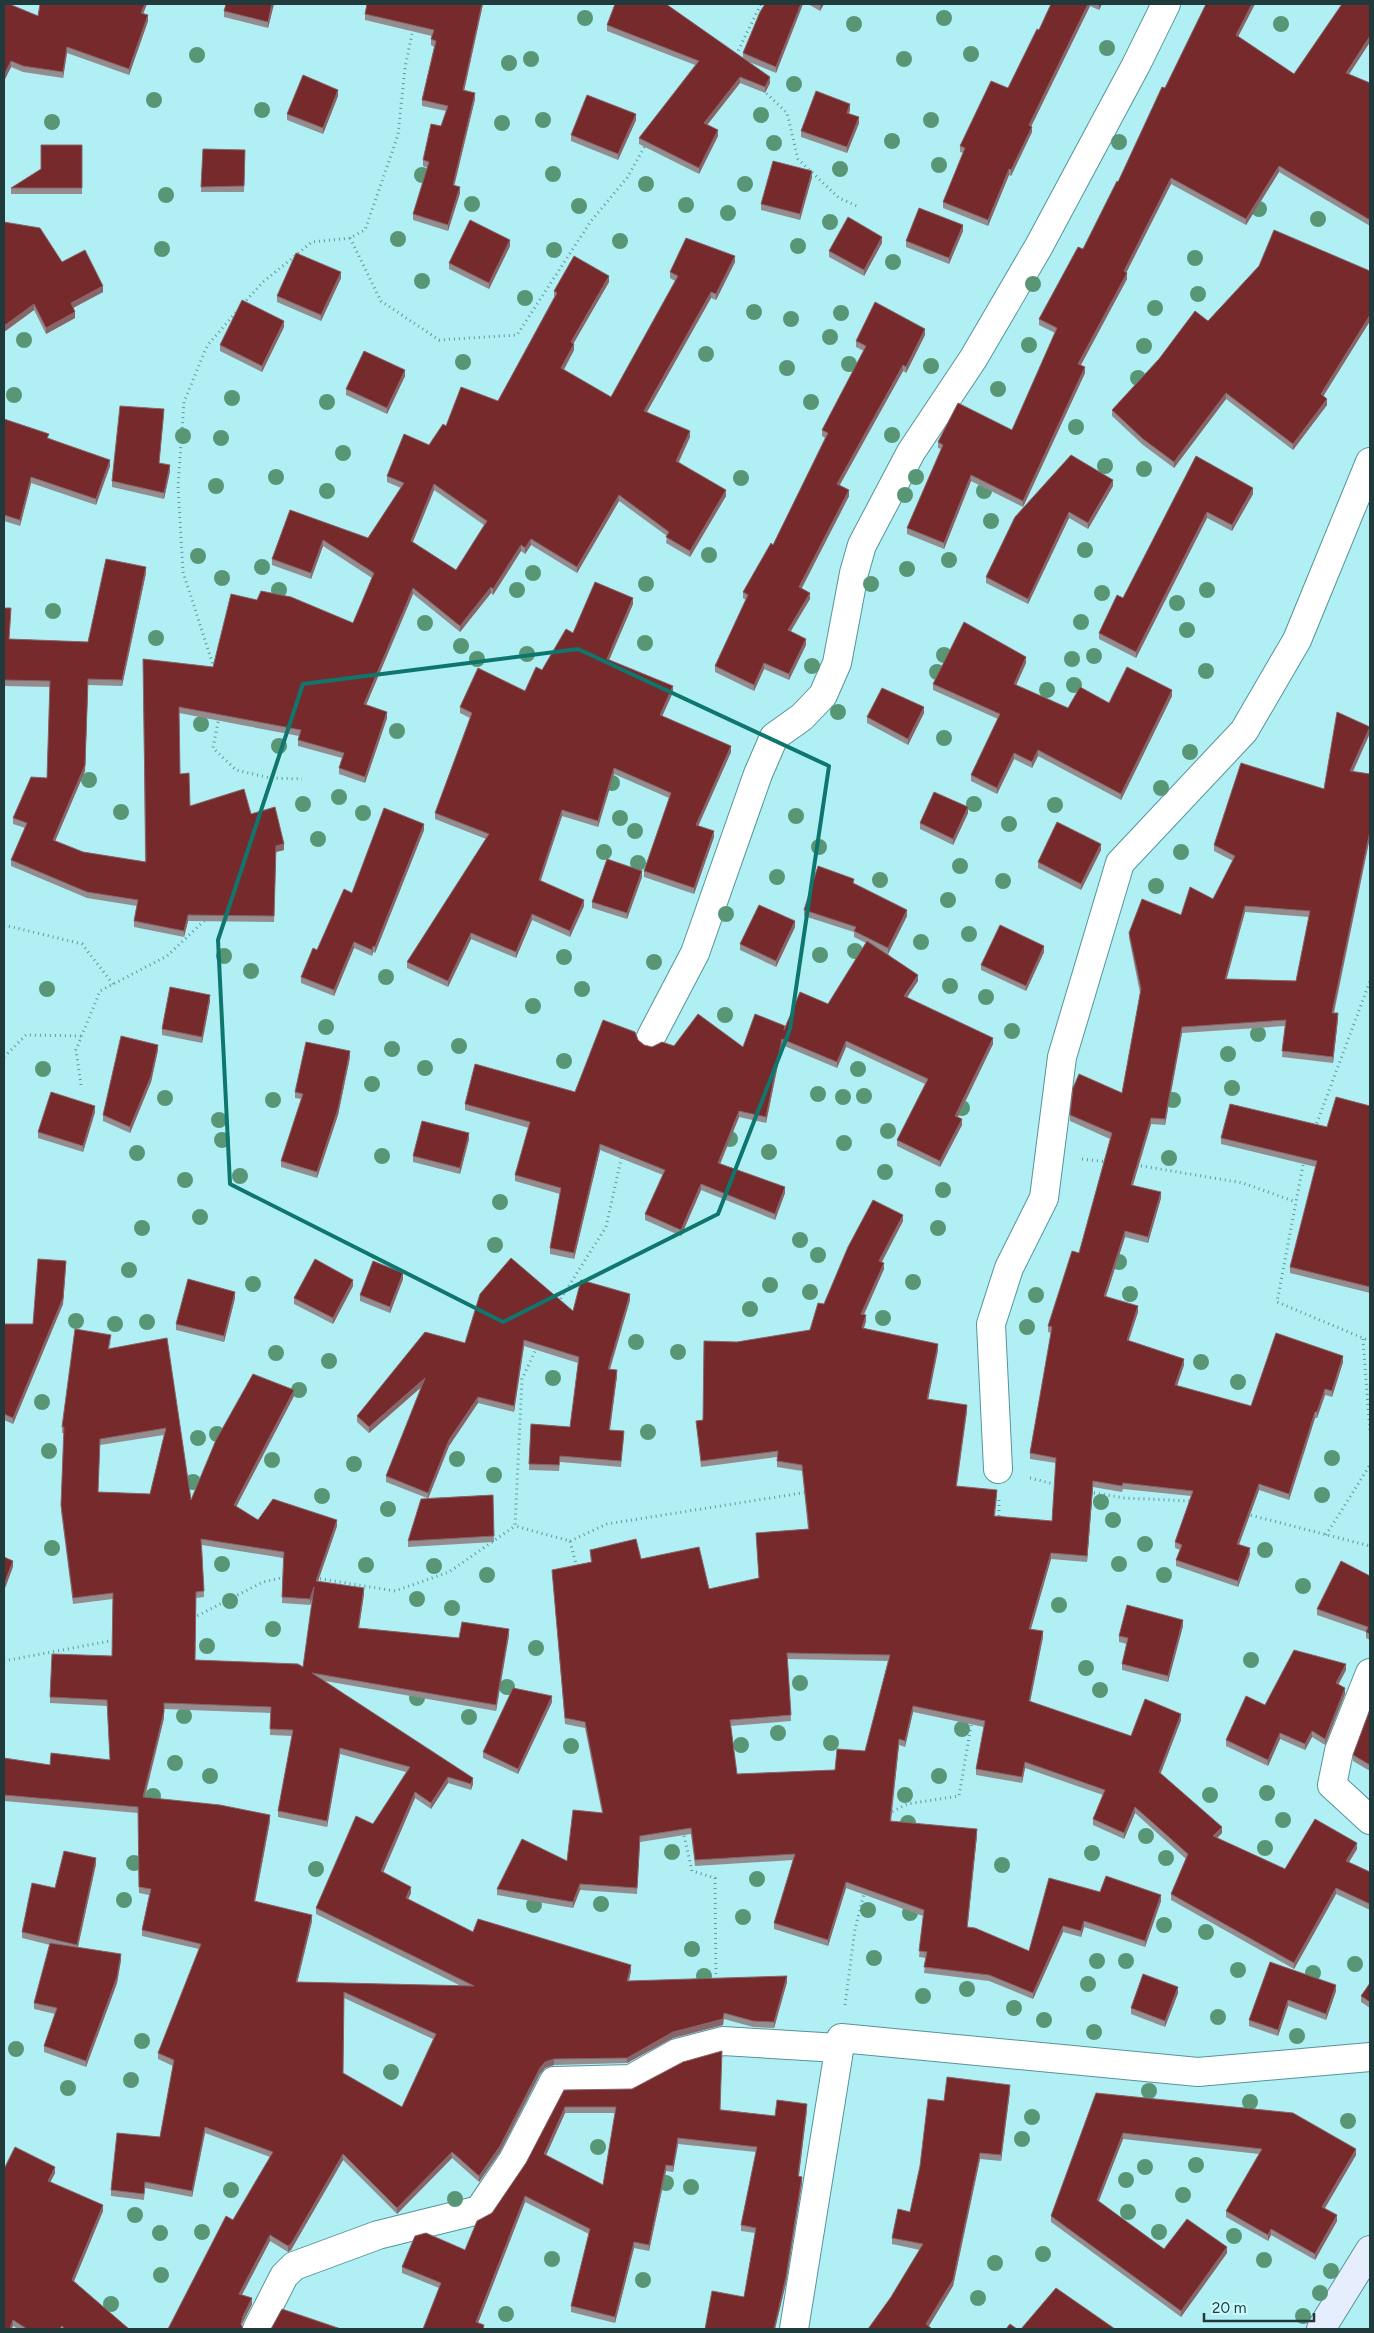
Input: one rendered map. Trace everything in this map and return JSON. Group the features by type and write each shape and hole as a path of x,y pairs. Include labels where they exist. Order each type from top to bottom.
{"street":[{"path":"651,1037 696,953 758,774 774,737 802,717 823,695 837,663 862,545 911,452 972,359 1039,246 1136,65 1166,4"},
{"path":"998,1469 991,1324 1009,1268 1044,1198 1051,1156 1062,1057 1120,863 1244,731 1297,640 1370,462"},
{"path":"1370,1673 1339,1751 1332,1785 1370,1820"},
{"path":"257,2329 284,2276 294,2266 378,2235 478,2210 513,2160 554,2081 632,2079 677,2053 723,2042 840,2043 1198,2072 1370,2057"},
{"path":"794,2329 840,2043"},
{"path":"1321,2329 1370,2250"}],"path":[{"path":"733,62 761,4"},
{"path":"216,672 205,644 183,572 178,486 184,402 207,346 262,282 312,242 350,238 364,230 398,135 405,68 414,22"},
{"path":"760,87 787,113 798,159 839,198 859,207"},
{"path":"350,238 381,301 439,340 517,335 591,221 627,178 649,138"},
{"path":"220,710 213,748 236,770 270,778 302,779"},
{"path":"81,1085 76,1050 100,991 167,956 208,917"},
{"path":"4,925 82,944 114,984"},
{"path":"1315,1129 1370,981"},
{"path":"4,1057 26,1036 82,1036"},
{"path":"556,1308 606,1227 623,1149"},
{"path":"1051,1156 1116,1163"},
{"path":"1304,1156 1277,1302 1370,1341"},
{"path":"1135,1165 1243,1183 1296,1202"},
{"path":"1363,1338 1370,1434"},
{"path":"515,1526 522,1379 539,1343"},
{"path":"1326,1535 1370,1465"},
{"path":"999,1528 998,1469 1064,1487"},
{"path":"1082,1491 1124,1498 1197,1502"},
{"path":"515,1526 570,1541 607,1524 809,1492"},
{"path":"1243,1514 1370,1546"},
{"path":"313,1577 395,1592 449,1572 515,1526"},
{"path":"570,1541 579,1578"},
{"path":"186,1622 263,1582 287,1576"},
{"path":"4,1661 119,1639"},
{"path":"883,1817 907,1804 959,1796 972,1719"},
{"path":"682,1824 692,1870 715,1878 714,1965 717,1984"},
{"path":"840,2043 855,1929 867,1883"}],"highlighted area":[{"path":"578,649 829,766 790,1029 718,1214 503,1322 230,1184 218,940 303,684"}],"building":[{"path":"4,4 9,4 38,16 40,4 145,4 141,13 148,15 129,69 67,47 63,72 23,66 11,61 4,75"},
{"path":"226,4 272,4 268,22 224,11"},
{"path":"367,4 482,4 463,90 475,93 453,185 460,187 448,225 413,214 429,162 423,160 431,124 441,126 448,106 422,100 436,41 431,39 434,30 365,14"},
{"path":"615,4 666,4 770,77 765,87 740,77 704,123 718,130 699,168 639,138 699,61 607,25"},
{"path":"765,4 801,4 776,67 743,53"},
{"path":"1051,4 1088,4 1029,125 1032,127 1011,170 1009,169 988,220 943,202 965,148 960,146 991,81 1008,88"},
{"path":"1206,4 1252,4 1236,35 1294,74 1342,4 1370,4 1370,36 1346,73 1370,83 1370,220 1279,166 1246,219 1171,178 1124,271 1127,273 1078,364 1085,367 1023,501 971,475 944,543 907,528 943,445 938,442 958,403 1012,430 1057,328 1039,319 1078,247 1083,249 1118,182 1162,87 1165,88"},
{"path":"303,75 338,90 323,128 287,114"},
{"path":"816,91 850,104 847,113 859,117 847,147 801,131"},
{"path":"587,95 636,114 618,154 571,135"},
{"path":"41,145 82,145 82,188 11,188 41,169"},
{"path":"203,149 245,150 244,186 201,187"},
{"path":"773,161 812,171 800,214 761,204"},
{"path":"919,208 963,225 949,258 906,241"},
{"path":"848,217 882,237 864,270 829,251"},
{"path":"470,220 510,240 489,283 449,263"},
{"path":"4,222 40,228 62,262 85,250 103,286 71,303 75,312 46,328 34,304 4,326"},
{"path":"1274,230 1370,271 1370,315 1321,394 1327,399 1293,444 1226,393 1174,462 1143,439 1112,410 1159,359 1195,311 1208,321 1259,266"},
{"path":"686,238 735,256 716,294 711,292 644,411 690,431 676,461 726,490 690,551 666,537 669,532 619,495 577,567 531,539 525,548 521,545 493,589 491,587 460,626 413,588 364,704 387,712 365,777 339,768 344,753 298,740 301,730 179,707 180,774 189,773 190,806 244,789 251,814 275,807 284,844 276,846 274,916 188,915 184,931 134,921 138,900 87,892 11,860 27,823 13,818 31,777 47,778 50,681 4,680 4,608 11,608 9,639 88,642 106,559 146,567 122,680 88,679 85,765 53,840 83,852 146,862 143,659 213,667 231,594 257,600 261,591 291,597 353,623 374,573 323,540 311,573 272,559 290,510 368,538 404,483 387,476 404,434 429,445 443,424 446,426 461,387 498,401 557,293 554,291 574,256 609,276 571,342 574,344 561,368 611,397 678,276 670,272","holes":["434,484 487,521 456,570 411,541"]},
{"path":"296,253 341,272 321,315 277,296"},
{"path":"242,300 284,321 262,366 220,345"},
{"path":"875,302 925,329 906,367 903,365 837,484 849,490 799,587 810,593 788,630 806,639 789,674 764,663 754,685 715,666 748,595 743,592 771,543 773,545 828,433 822,430 866,346 856,341"},
{"path":"364,351 405,370 387,408 346,389"},
{"path":"120,406 164,409 159,463 170,465 164,493 112,481"},
{"path":"4,419 49,434 47,438 110,460 96,499 31,477 20,520 4,515"},
{"path":"1071,455 1113,480 1088,523 1069,512 1028,599 986,577 1015,517"},
{"path":"1196,456 1253,488 1232,525 1207,512 1136,652 1099,633 1117,595 1123,598"},
{"path":"595,582 633,598 607,659 673,686 660,715 731,746 696,825 714,831 694,888 644,871 671,793 614,768 598,821 562,810 539,880 584,900 570,931 532,914 516,952 471,933 448,981 407,962 489,834 435,813 472,713 460,707 478,668 525,691 536,667 542,670 566,629 573,633"},
{"path":"964,622 1026,657 1014,684 1068,708 1080,687 1109,703 1127,667 1172,690 1121,794 1038,750 1032,762 1014,753 997,788 971,775 1000,714 933,684"},
{"path":"882,688 924,707 908,739 867,717"},
{"path":"1337,712 1370,727 1350,771 1370,774 1370,831 1332,1013 1338,1013 1333,1057 1282,1051 1286,1020 1182,1027 1165,1119 1151,1118 1131,1185 1161,1192 1148,1237 1125,1231 1104,1296 1138,1306 1127,1340 1184,1359 1175,1385 1251,1406 1276,1333 1343,1356 1332,1391 1325,1389 1317,1412 1315,1412 1289,1494 1259,1484 1237,1544 1250,1548 1238,1581 1176,1560 1182,1545 1175,1542 1193,1491 1123,1483 1122,1486 1093,1481 1087,1556 1051,1553 1029,1629 1043,1631 1029,1701 1131,1736 1145,1699 1181,1714 1159,1772 1222,1827 1213,1836 1285,1869 1315,1819 1357,1843 1346,1861 1370,1872 1370,1904 1336,1888 1294,1963 1171,1894 1188,1854 1135,1807 1124,1833 1093,1819 1105,1790 1025,1762 1022,1777 976,1769 985,1721 913,1706 905,1741 899,1739 890,1821 977,1829 967,1927 975,1928 1029,1951 1049,1878 1100,1892 1106,1876 1161,1895 1145,1941 1084,1921 1081,1931 1063,1926 1033,1993 989,1975 924,1967 927,1952 919,1951 924,1910 846,1882 828,1940 774,1923 795,1854 695,1860 691,1828 640,1836 637,1888 580,1884 573,1902 497,1889 522,1839 567,1861 573,1810 603,1813 585,1722 565,1718 552,1570 592,1562 590,1550 636,1539 641,1559 699,1547 709,1589 759,1578 756,1533 809,1529 802,1465 777,1461 778,1451 701,1461 696,1421 703,1420 704,1341 737,1342 810,1330 818,1303 824,1304 848,1247 873,1200 903,1215 879,1261 884,1263 861,1314 866,1315 862,1328 938,1344 927,1399 967,1405 956,1486 997,1490 994,1516 1052,1521 1056,1458 1030,1453 1052,1327 1048,1326 1072,1251 1079,1253 1112,1133 1070,1115 1073,1088 1079,1074 1122,1093 1141,989 1129,933 1142,899 1181,915 1190,887 1213,899 1235,856 1214,845 1241,763 1324,789","holes":["1245,906 1310,911 1296,981 1225,979","787,1653 890,1655 865,1751 837,1749 835,1770 737,1774 730,1720 791,1715"]},
{"path":"934,792 968,807 953,839 920,823"},
{"path":"384,808 424,824 375,947 373,946 372,950 354,942 334,990 301,977 313,948 317,950 344,889 352,893"},
{"path":"1057,822 1101,844 1081,884 1038,862"},
{"path":"607,859 642,871 627,913 592,902"},
{"path":"818,866 854,879 853,883 907,910 888,948 854,931 856,927 804,910"},
{"path":"759,905 795,921 776,961 740,944"},
{"path":"1000,925 1044,946 1026,986 981,965"},
{"path":"867,941 918,975 904,996 993,1038 955,1116 962,1119 940,1161 897,1140 928,1079 846,1041 837,1062 782,1039 766,1117 739,1111 718,1163 785,1187 775,1214 701,1184 681,1230 645,1214 665,1170 600,1144 574,1253 550,1248 561,1188 515,1175 530,1122 465,1104 475,1064 575,1092 603,1020 635,1032 638,1040 644,1045 652,1047 662,1042 674,1046 698,1014 743,1047 755,1014 785,1026 784,1030 800,992 828,1004"},
{"path":"170,987 210,995 202,1037 162,1029"},
{"path":"121,1036 158,1045 151,1076 130,1127 103,1115"},
{"path":"306,1042 350,1051 338,1109 317,1172 281,1161 303,1094 295,1092"},
{"path":"51,1092 95,1106 83,1146 38,1132"},
{"path":"1336,1097 1370,1106 1370,1287 1290,1267 1317,1161 1221,1138 1230,1104 1327,1127"},
{"path":"422,1121 469,1133 460,1168 413,1156"},
{"path":"511,1258 573,1311 581,1280 630,1294 608,1369 617,1370 609,1430 624,1431 621,1461 560,1456 559,1465 529,1464 531,1424 570,1427 579,1357 524,1340 514,1406 478,1397 449,1440 428,1493 386,1476 425,1378 369,1427 357,1416 425,1332 465,1343 480,1294"},
{"path":"38,1259 66,1261 63,1298 13,1418 4,1414 4,1324 33,1324"},
{"path":"315,1259 353,1280 333,1318 294,1298"},
{"path":"373,1261 403,1273 390,1307 360,1295"},
{"path":"188,1279 235,1292 224,1336 176,1324"},
{"path":"75,1329 111,1335 108,1349 167,1338 191,1500 216,1440 253,1374 294,1390 234,1505 258,1520 273,1499 337,1520 316,1581 364,1588 358,1628 459,1638 462,1622 509,1629 496,1705 312,1673 473,1778 471,1784 448,1777 431,1803 415,1792 381,1871 411,1887 406,1898 473,1932 478,1919 631,1965 627,1981 787,1976 774,2022 753,2021 724,2013 723,2019 673,2032 627,2058 554,2059 545,2062 540,2068 500,2146 479,2176 452,2152 397,2208 343,2154 291,2244 288,2246 270,2235 239,2294 252,2298 243,2316 241,2324 243,2329 168,2329 226,2216 233,2220 273,2152 205,2127 192,2191 145,2182 144,2194 111,2190 117,2133 160,2137 174,2060 158,2053 201,1944 142,1930 151,1889 139,1887 138,1807 4,1795 4,1758 50,1765 51,1753 110,1760 107,1700 50,1697 52,1654 112,1656 113,1593 73,1598 61,1505 64,1427 62,1427","holes":["166,1428 150,1494 98,1492 100,1439","201,1539 284,1552 282,1597 310,1599 314,1587 303,1667 298,1664 195,1660 196,1592 204,1591","164,1703 271,1707 270,1729 293,1730 278,1811 327,1821 340,1748 410,1767 373,1824 356,1816 316,1908 474,1986 296,1982 312,1915 254,1901 270,1815 220,1805 143,1797 164,1712","344,1992 436,2034 402,2107 343,2073"]},
{"path":"493,1495 494,1536 408,1541 421,1499"},
{"path":"4,1557 13,1561 4,1585"},
{"path":"1341,1561 1370,1576 1370,1634 1366,1632 1368,1627 1317,1609"},
{"path":"1127,1605 1183,1620 1168,1676 1122,1664 1128,1638 1119,1636"},
{"path":"1294,1650 1346,1664 1336,1683 1345,1688 1325,1739 1312,1731 1305,1744 1280,1733 1268,1760 1226,1740 1246,1696 1265,1705"},
{"path":"513,1688 552,1696 518,1769 483,1752"},
{"path":"1370,1709 1370,1765 1353,1755"},
{"path":"64,1851 96,1858 77,1945 22,1932 32,1883 55,1888"},
{"path":"50,1943 121,1954 117,1977 86,2061 44,2046 57,2008 34,2003"},
{"path":"1270,1962 1336,1985 1326,2014 1288,2000 1278,2030 1249,2020"},
{"path":"1143,1974 1178,1987 1165,2021 1131,2008"},
{"path":"1370,1983 1370,2002 1361,1996"},
{"path":"722,2051 720,2110 775,2116 777,2100 807,2104 798,2176 802,2177 786,2277 774,2329 705,2329 712,2291 744,2297 756,2228 741,2225 757,2147 678,2138 673,2166 666,2165 649,2245 634,2242 615,2317 571,2306 590,2229 525,2196 476,2322 484,2325 483,2329 423,2329 441,2283 402,2267 415,2236 426,2233 465,2250 477,2221 492,2213 526,2163 564,2090 632,2089 683,2062","holes":["565,2107 616,2107 603,2185 544,2154"]},
{"path":"947,2077 1010,2085 1001,2155 980,2153 953,2280 926,2324 932,2329 868,2329 891,2297 923,2244 892,2238 898,2209 910,2212 920,2166 928,2099 944,2101"},
{"path":"1096,2093 1293,2113 1356,2149 1322,2207 1337,2215 1315,2254 1271,2229 1268,2235 1226,2211 1262,2149 1123,2133 1097,2200 1164,2249 1187,2219 1227,2247 1181,2311 1051,2216"},
{"path":"15,2147 55,2167 48,2181 103,2205 72,2280 129,2329 65,2329 62,2326 59,2329 27,2329 13,2320 10,2329 4,2329 4,2169"},
{"path":"1056,2288 1115,2329 1021,2329"},
{"path":"282,2309 341,2329 271,2329"},
{"path":"1010,2324 1017,2329 1006,2329"}]}
